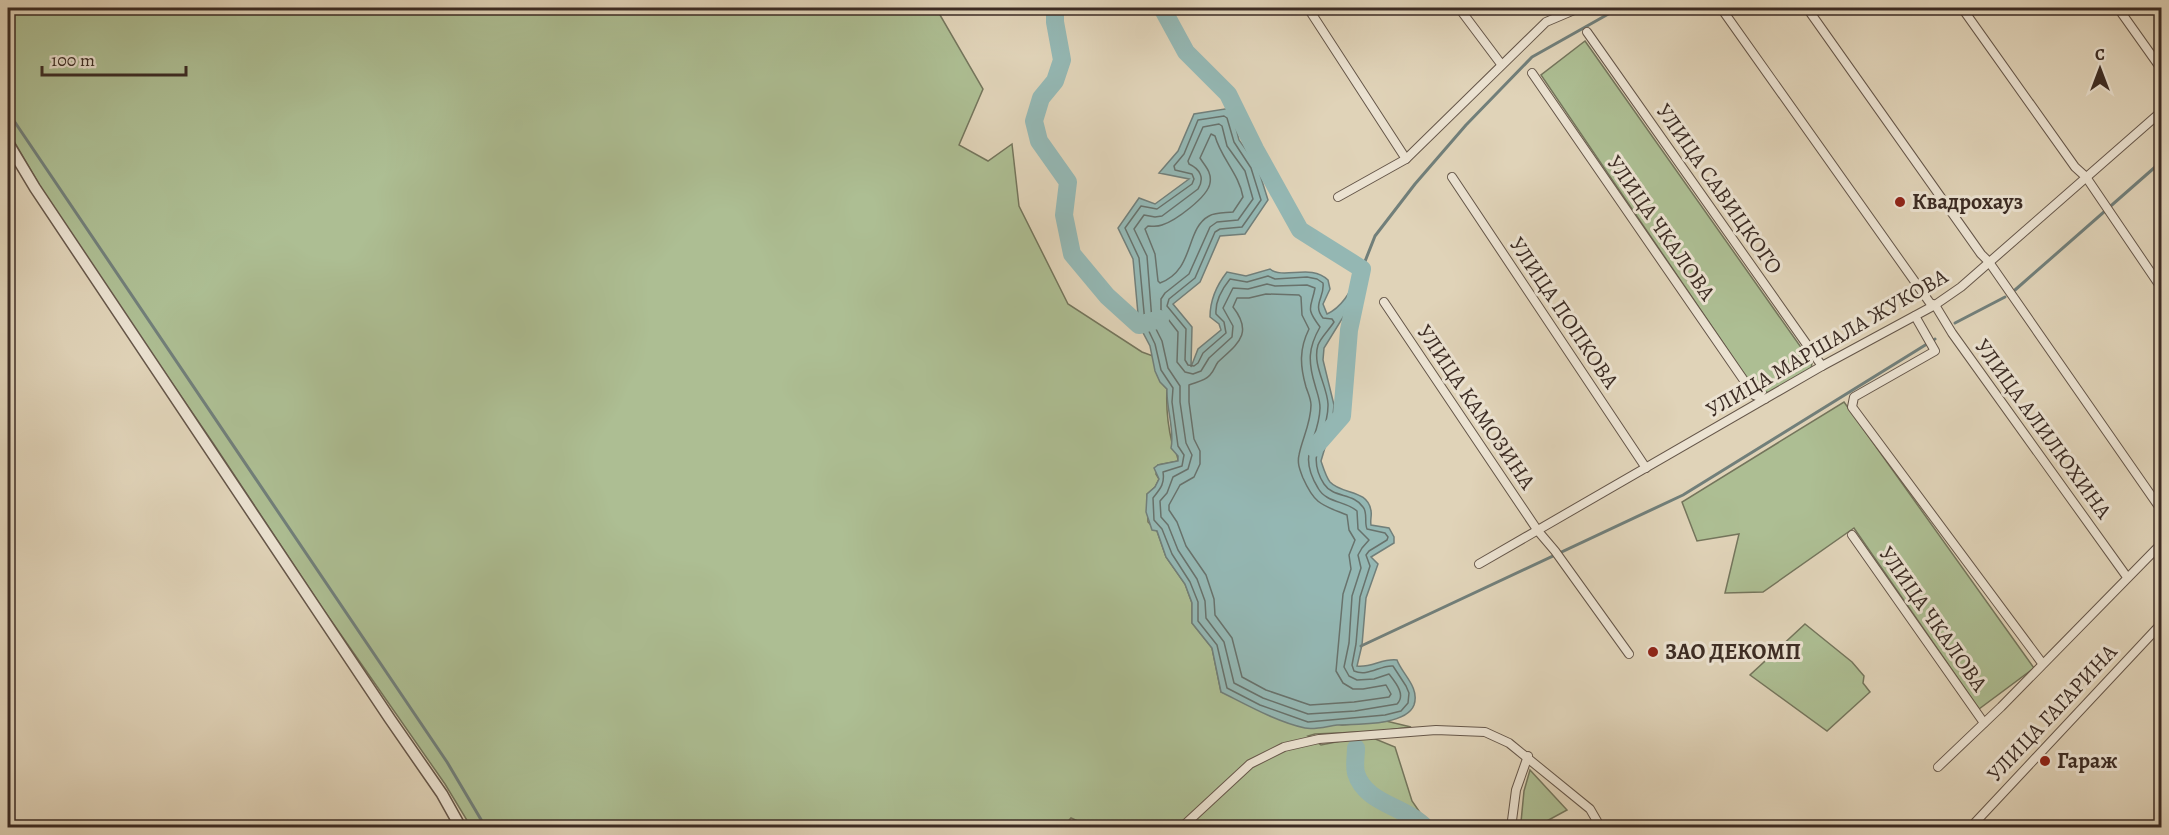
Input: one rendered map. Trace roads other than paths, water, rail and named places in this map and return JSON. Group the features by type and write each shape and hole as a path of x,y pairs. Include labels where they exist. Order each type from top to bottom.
{"street":[{"path":"1308,8 1406,159"},
{"path":"1459,8 1501,64"},
{"path":"1338,197 1406,159 1546,22 1579,8"},
{"path":"1721,8 1933,304"},
{"path":"1807,8 1981,254 1989,262 2162,511"},
{"path":"1962,8 2075,167 2086,177 2162,289"},
{"path":"2118,8 2162,70"},
{"name":"УЛИЦА САВИЦКОГО","path":"1587,32 1822,366"},
{"name":"УЛИЦА ЧКАЛОВА","path":"1532,73 1754,394 1765,399"},
{"name":"УЛИЦА МАРШАЛА ЖУКОВА","path":"1479,564 1822,366 1915,316 1961,287 2162,111"},
{"path":"8,143 41,198 442,794 461,828"},
{"name":"УЛИЦА ПОПКОВА","path":"1452,177 1646,468"},
{"name":"УЛИЦА КАМОЗИНА","path":"1384,302 1538,531 1629,654"},
{"name":"УЛИЦА АЛИЛЮХИНА","path":"1933,304 2127,577"},
{"path":"1915,316 1935,351 1854,397 1852,407 2042,663"},
{"name":"УЛИЦА ЧКАЛОВА","path":"1852,535 1984,723"},
{"path":"1938,767 2162,543"},
{"name":"УЛИЦА ГАГАРИНА","path":"1970,828 2162,623"},
{"path":"1181,828 1250,764 1284,747 1319,739 1436,730 1485,732 1509,743 1528,756 1590,809 1601,828"},
{"path":"1511,828 1516,790 1528,756"}],"water":[{"path":"1231,108 1239,140 1257,165 1268,200 1245,234 1220,236 1200,282 1173,304 1192,327 1191,367 1198,349 1221,330 1219,324 1210,317 1210,311 1214,293 1227,272 1246,276 1270,269 1283,273 1306,272 1321,275 1328,280 1330,289 1323,304 1327,314 1344,300 1362,269 1350,306 1324,348 1323,360 1334,405 1332,424 1321,461 1330,482 1360,496 1369,504 1371,525 1389,528 1394,537 1394,543 1371,557 1378,564 1366,598 1362,645 1357,666 1397,660 1413,687 1415,698 1414,705 1409,712 1391,720 1368,724 1305,728 1252,708 1221,692 1212,648 1192,623 1192,603 1185,584 1166,557 1157,531 1152,530 1146,512 1147,494 1155,487 1159,479 1154,468 1178,461 1178,456 1171,448 1172,434 1167,389 1160,382 1155,371 1150,346 1139,325 1133,259 1118,228 1139,198 1155,204 1189,179 1159,173 1178,151 1194,114"}],"waterway":[{"path":"1055,8 1055,22 1062,60 1055,81 1041,98 1034,121 1039,141 1068,182 1064,215 1072,254 1107,296 1139,325 1160,319"},
{"path":"1162,8 1186,52 1228,94 1255,149 1300,230 1362,269 1349,330 1342,416 1314,448"},
{"path":"1362,269 1375,236 1415,184 1466,125 1532,57 1619,8"},
{"path":"8,112 447,762 486,828"},
{"path":"2015,290 2162,161"},
{"path":"1955,323 2005,297"},
{"path":"1361,646 1683,495 1935,339"},
{"path":"1356,748 1356,773 1368,792 1408,814 1426,828"}],"place":[{"name":"Квадрохауз","path":"1900,202"},
{"name":"ЗАО ДЕКОМП","path":"1653,652"},
{"name":"Гараж","path":"2045,761"}]}
